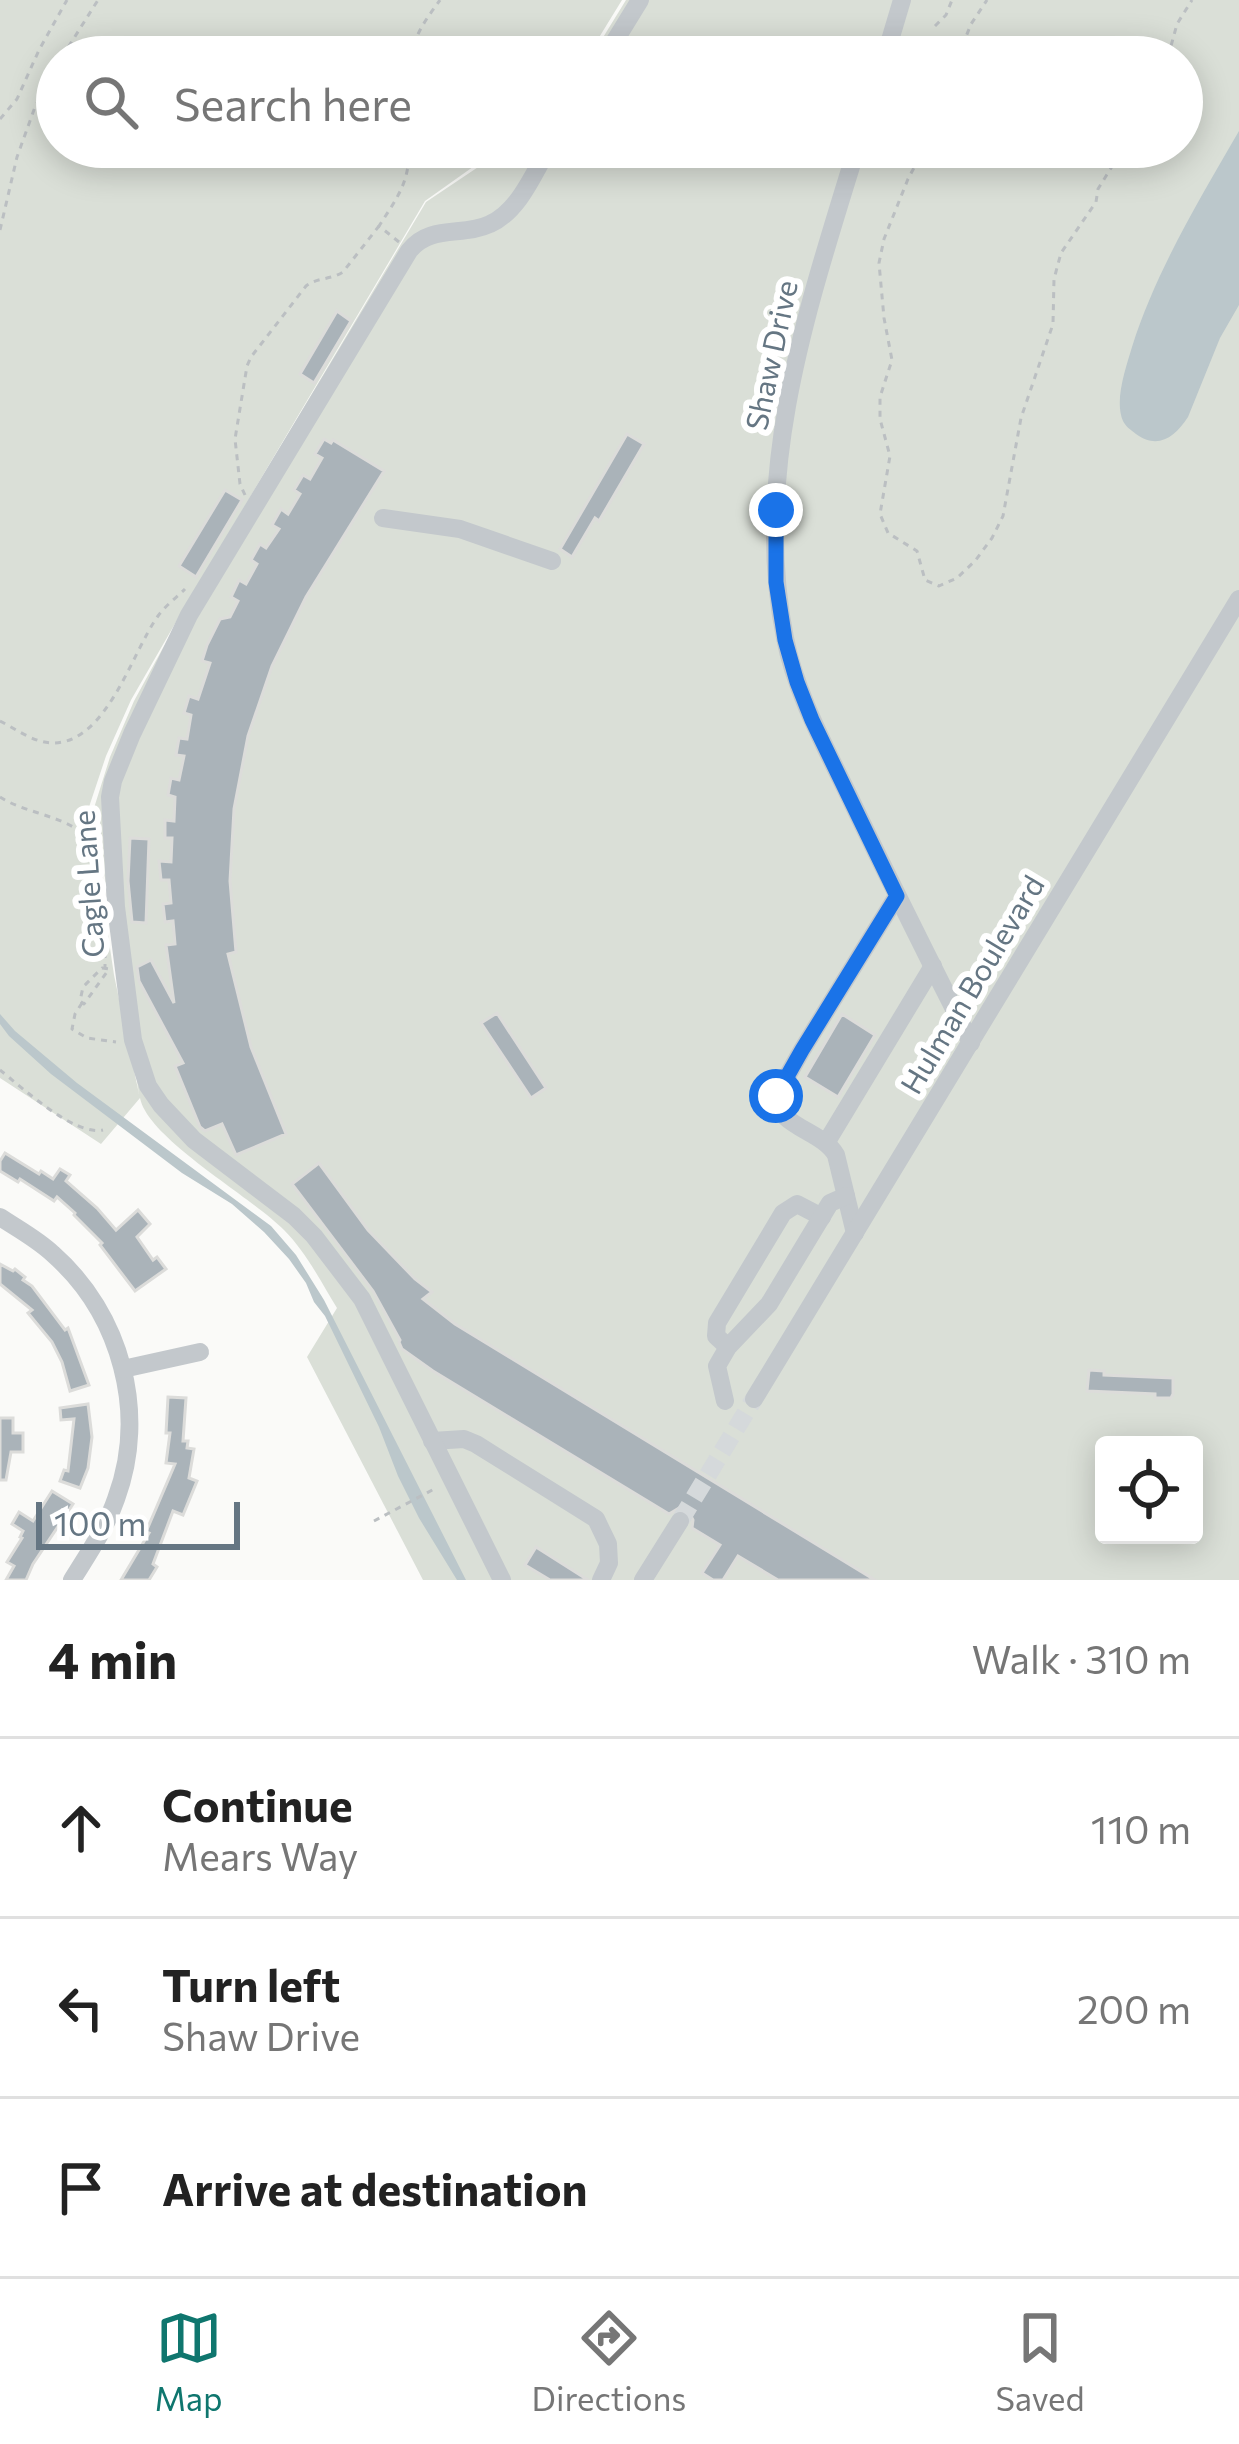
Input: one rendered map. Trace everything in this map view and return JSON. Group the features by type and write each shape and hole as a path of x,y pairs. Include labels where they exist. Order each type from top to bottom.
{"street":[{"path":"618,36 640,0"},
{"path":"891,36 902,0"},
{"path":"409,251 425,236 472,230 497,220 537,168"},
{"name":"Shaw Drive","path":"851,168 787,400 777,490 776,582 806,731 971,1043"},
{"name":"Cagle Lane","path":"409,251 189,615 112,781 110,810 125,993 133,1040 148,1085 160,1105 194,1140 294,1216 363,1300 502,1580"},
{"path":"382,518 460,529 552,561"},
{"name":"Hulman Boulevard","path":"754,1399 1239,599"},
{"path":"855,1233 836,1155 826,1143 782,1115 776,1096 897,896"},
{"path":"826,1143 933,966"},
{"path":"725,1401 717,1366 728,1347 769,1304 830,1203 846,1196"},
{"path":"728,1347 716,1336 717,1323 783,1213 797,1204 822,1216"},
{"path":"0,1217 50,1250 83,1286 109,1327 123,1369 129,1431 122,1481 103,1529 72,1580"},
{"path":"123,1369 200,1352"},
{"path":"432,1441 464,1439 476,1444 596,1519 608,1544 609,1563 601,1580"},
{"path":"643,1580 680,1521"}],"path":[{"path":"47,36 68,0"},
{"path":"75,36 98,0"},
{"path":"418,36 440,0"},
{"path":"934,26 946,15 952,0"},
{"path":"966,36 987,0"},
{"path":"1174,36 1192,0"},
{"path":"0,119 17,99 36,57"},
{"path":"0,230 17,157 36,105"},
{"path":"245,495 235,440 251,357 306,286 343,272 379,226 404,185 408,168"},
{"path":"915,168 879,263 892,360 880,398 890,456 880,514 888,533 917,551 925,580 939,586 976,561 1003,516 1021,418 1053,324 1060,254 1096,202 1111,168"},
{"path":"379,226 409,251"},
{"path":"0,722 42,742 78,736 104,712 161,612 193,583"},
{"path":"0,797 87,835 97,863"},
{"path":"104,949 109,969 75,1014 72,1029 81,1036 123,1047"},
{"path":"82,1003 82,987 106,969"},
{"path":"0,1070 67,1122 89,1133 103,1130"},
{"path":"374,1521 439,1487"}],"shaded area":[{"path":"0,0 622,0 600,36 36,36 36,168 471,168 425,201 201,580 426,202 477,168 1203,168 1203,36 604,36 626,0 1239,0 1239,1580 423,1580 307,1357 337,1308 292,1239 161,1131 140,1098 101,1144 0,1078","holes":["195,589 134,701 94,808 139,1094 114,975 89,807 131,700"]},
{"path":"1239,131 1239,305 1220,338 1188,417 1165,439 1144,439 1127,426 1121,413 1122,384 1132,347 1166,263"},
{"path":"0,1014 77,1083 271,1226 296,1255 324,1300 466,1580 457,1580 419,1518 325,1316 289,1259 232,1204 182,1173 51,1074 9,1036 0,1024"}],"building":[{"path":"337,311 351,321 314,383 300,374"},
{"path":"627,434 644,444 572,557 560,549"},
{"path":"324,439 384,471 306,597 272,666 248,736 234,809 230,881 236,952 228,954 251,1047 286,1134 236,1155 222,1124 205,1131 200,1127 175,1066 183,1063 139,981 137,967 151,960 174,1003 166,945 175,944 173,921 165,922 163,904 171,903 169,880 161,880 159,861 171,862 172,838 165,838 165,820 174,821 175,797 168,795 171,778 179,780 184,756 176,755 179,738 187,739 191,715 184,713 189,696 198,699 210,663 202,661 207,645 220,619 230,617 238,601 231,597 239,580 246,584 257,564 251,560 260,544 266,548 279,529 272,525 281,509 288,514 300,494 294,490 303,475 310,479 322,458 315,454"},
{"path":"225,490 242,500 196,577 179,566"},
{"path":"130,838 149,839 146,923 132,922"},
{"path":"497,1013 546,1088 531,1098 481,1023"},
{"path":"842,1014 875,1035 838,1097 805,1077"},
{"path":"5,1153 53,1179 60,1169 70,1175 66,1181 116,1230 138,1210 150,1224 137,1237 166,1269 135,1291 102,1243 57,1197 54,1201 0,1171"},
{"path":"319,1163 368,1230 432,1292 423,1299 455,1324 875,1580 778,1580 738,1556 723,1580 713,1580 702,1573 720,1545 692,1528 688,1510 679,1508 669,1514 402,1349 373,1291 292,1184"},
{"path":"0,1264 25,1277 68,1328 89,1385 70,1391 62,1362 28,1313 32,1310 0,1284"},
{"path":"1089,1370 1173,1378 1173,1394 1155,1398 1155,1394 1087,1391"},
{"path":"168,1397 186,1398 183,1441 194,1449 189,1478 197,1481 183,1515 173,1511 149,1580 121,1580 149,1533 175,1464 166,1463"},
{"path":"88,1404 92,1437 80,1488 60,1481 64,1470 68,1471 74,1419 61,1420 60,1408"},
{"path":"0,1418 13,1418 13,1433 23,1433 23,1452 11,1452 6,1480 0,1480"},
{"path":"52,1491 73,1504 26,1580 6,1580 14,1566 7,1562 23,1531 12,1524 19,1512 33,1521"},
{"path":"536,1547 588,1580 550,1580 525,1565"}],"tunnel":[{"path":"680,1521 754,1399"}],"route":[{"path":"776,510 776,582 797,682 897,896 776,1096"}]}
